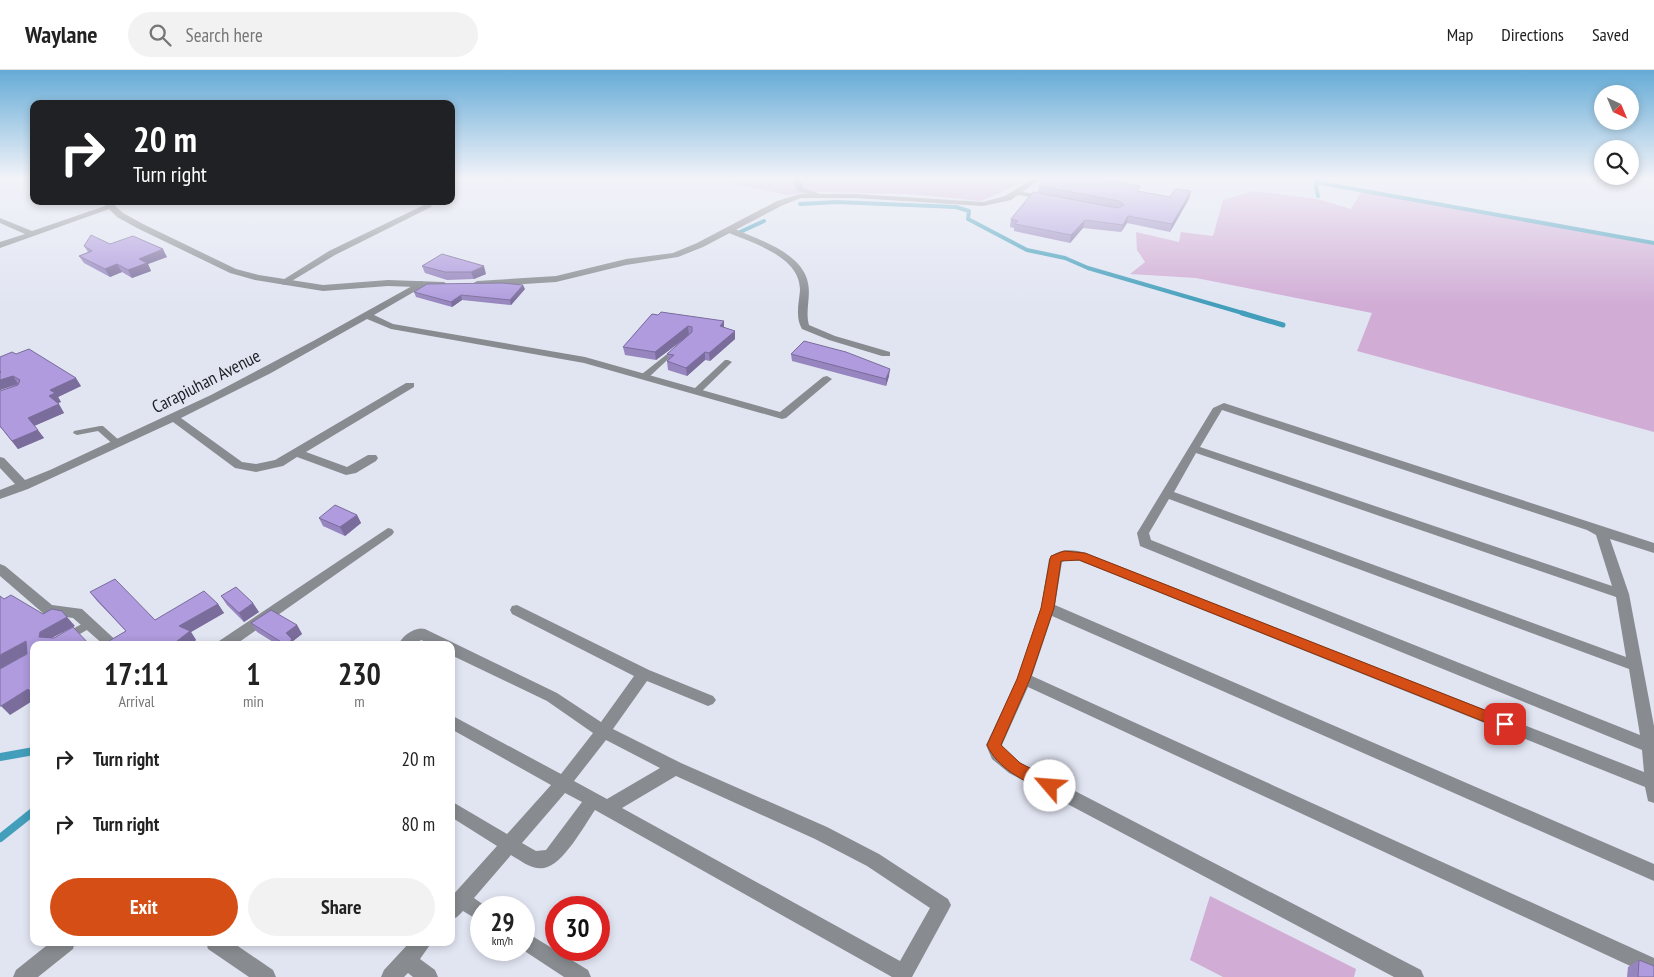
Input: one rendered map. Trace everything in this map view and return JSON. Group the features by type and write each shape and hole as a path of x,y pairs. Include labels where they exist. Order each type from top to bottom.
{"street":[{"path":"1,220 32,234"},
{"path":"0,245 67,220"},
{"path":"132,220 233,271 282,283 342,288 388,283 456,286"},
{"path":"282,283 332,253 399,220"},
{"path":"470,285 556,279 626,262 675,255 749,220"},
{"path":"730,230 766,248 783,254 797,268 802,275 804,284 802,320 805,328 886,354"},
{"name":"Carapiuhan Avenue","path":"0,495 174,418 367,316 421,284"},
{"path":"367,316 391,326 566,355 698,390 782,416 827,379"},
{"path":"174,418 240,465 256,468 279,463 410,385"},
{"path":"1650,746 1145,544 1143,533 1218,408 1224,406 1654,548"},
{"path":"1195,449 1622,594"},
{"path":"296,453 346,471 352,470 372,458"},
{"path":"0,461 24,486"},
{"path":"1167,494 1636,666"},
{"path":"230,641 388,532"},
{"path":"1414,977 1005,761 994,745 1024,679 1048,608 1056,559 1064,555 1081,556 1654,787 1650,746 1622,594 1601,532"},
{"path":"0,569 49,610 77,613 109,641"},
{"path":"1048,608 1654,872"},
{"path":"517,610 644,674 708,700"},
{"path":"410,641 420,633 437,641"},
{"path":"455,650 552,697 602,731 675,768 821,833 864,855 942,905 904,973 561,784 455,723"},
{"path":"470,910 456,906 582,761 644,674"},
{"path":"1024,679 1654,968"},
{"path":"455,810 511,844 533,860 543,860 552,856 600,804 675,768"},
{"path":"23,977 61,946"},
{"path":"221,946 266,977"},
{"path":"391,977 419,946"},
{"path":"535,947 581,977"},
{"path":"407,960 428,977"}],"lane":[{"path":"645,376 682,344"},
{"path":"698,390 728,362"},
{"path":"77,433 100,428 118,444"},
{"path":"60,641 89,624"}],"shaded area":[{"path":"1217,220 1526,220 1654,245 1654,432 1357,351 1372,313 1196,278 1130,274 1145,262 1137,250 1136,232 1179,242 1181,232 1213,236"},
{"path":"1210,896 1356,969 1354,977 1223,977 1190,960"}],"building":[{"path":"1016,220 1085,220 1071,235 1015,224 1018,221"},
{"path":"1087,220 1126,220 1123,225"},
{"path":"1152,220 1174,220 1172,224"},
{"path":"91,235 110,244 133,236 163,249 139,259 147,263 128,270 117,264 105,269 79,256 92,251 84,246"},
{"path":"442,254 484,266 471,272 445,272 422,266"},
{"path":"502,283 523,285 510,300 461,295 451,302 414,292 427,284"},
{"path":"661,312 724,321 720,326 735,331 709,353 705,352 686,368 667,361 674,355 667,354 692,332 692,327 688,326 655,352 623,347 652,314 658,315"},
{"path":"804,341 846,352 890,369 886,379 791,354"},
{"path":"29,349 76,378 50,390 55,393 49,396 59,404 28,418 38,430 12,441 0,426 0,391 18,385 20,380 13,376 0,380 0,357 12,352 16,354"},
{"path":"335,505 357,515 340,527 319,518"},
{"path":"115,579 155,620 204,591 218,604 179,626 190,631 177,641 109,641 126,631 90,592"},
{"path":"236,587 253,603 239,613 221,596"},
{"path":"11,595 43,614 52,609 62,611 67,617 40,632 39,637 54,638 73,627 86,641 30,641 30,691 28,689 0,706 0,669 27,654 26,641 0,655 0,596 4,599"},
{"path":"271,610 297,625 286,633 292,639 291,641 280,641 251,623"},
{"path":"1639,960 1654,966 1654,977 1638,977"}],"waterway":[{"path":"971,220 1027,250 1065,258 1088,268 1246,314"},
{"path":"1528,220 1654,243"},
{"path":"740,232 764,221"},
{"path":"1242,313 1283,325"},
{"path":"0,757 30,752"},
{"path":"0,838 30,814"}],"route":[{"path":"1050,786 1005,761 998,754 994,745 1024,679 1048,608 1056,559 1064,555 1081,556 1505,724"}]}
